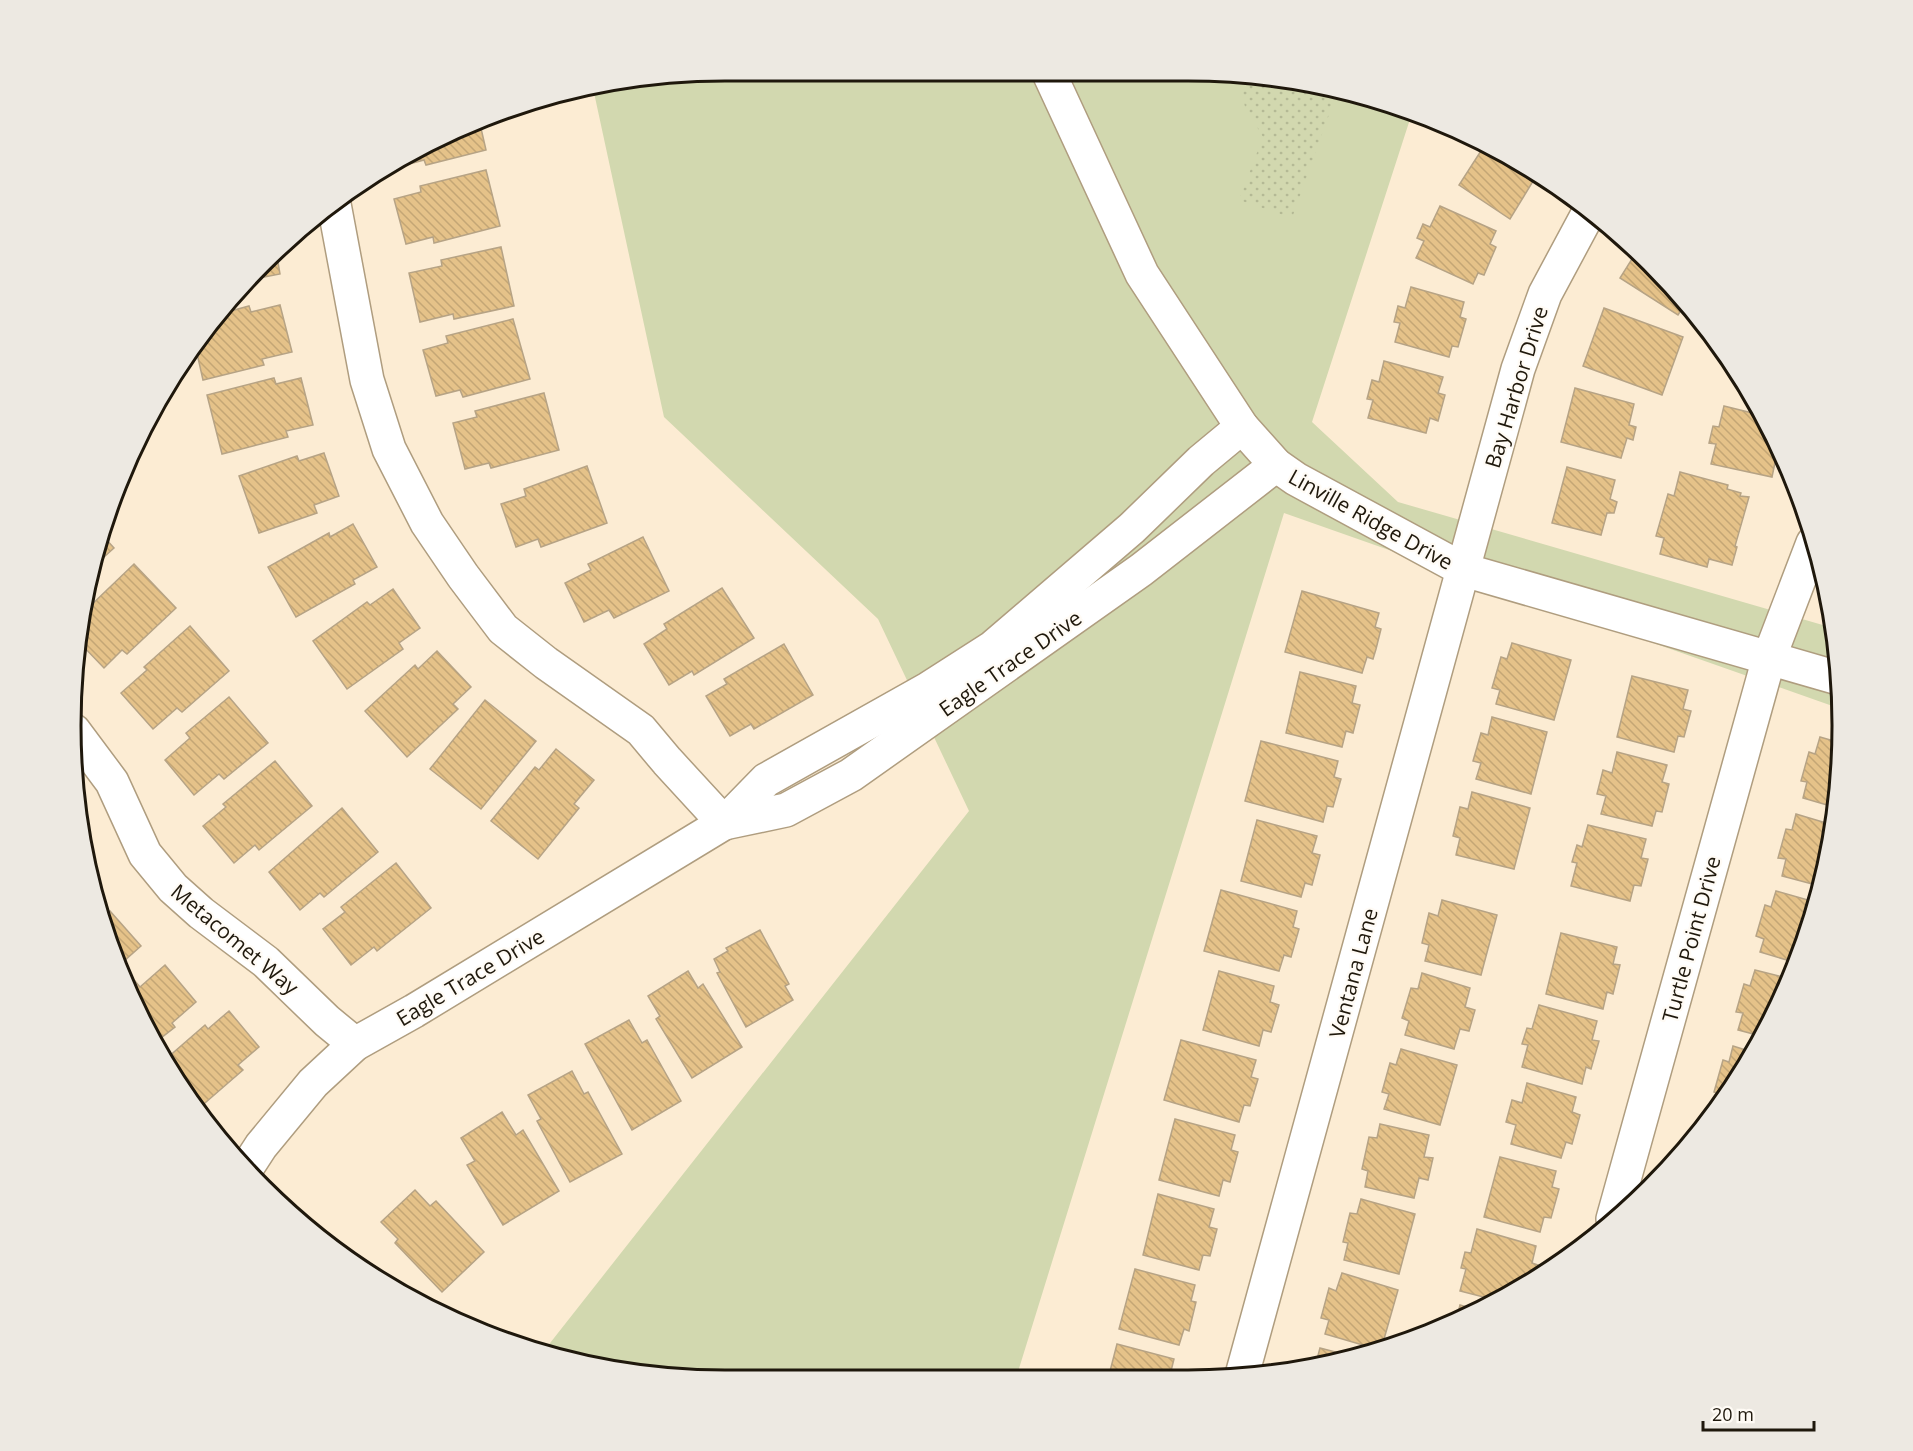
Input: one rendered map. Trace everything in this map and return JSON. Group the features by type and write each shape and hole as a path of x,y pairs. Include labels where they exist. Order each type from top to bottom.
{"street":[{"name":"Linville Ridge Drive","path":"1053,81 1142,274 1242,427 1276,465 1296,479 1464,570 1830,676"},
{"path":"336,212 367,380 388,449 428,523 463,576 503,628 546,663 641,730 667,762 724,823"},
{"name":"Bay Harbor Drive","path":"1464,570 1518,369 1545,294 1585,219"},
{"name":"Eagle Trace Drive","path":"251,1161 313,1083 355,1044 414,1011 724,823 766,780 928,689 992,648 1132,528 1201,461 1242,427"},
{"name":"Eagle Trace Drive","path":"724,823 786,810 851,775 1132,577 1276,465"},
{"name":"Turtle Point Drive","path":"1617,1206 1769,658 1809,554"},
{"name":"Ventana Lane","path":"1244,1367 1464,570"},
{"name":"Metacomet Way","path":"81,741 112,782 145,854 173,888 201,913 266,962 327,1021 355,1044"}],"green space":[{"path":"726,81 1187,81 1230,82 1272,87 1313,93 1354,103 1410,121 1312,422 1398,502 1824,625 1832,706 1284,513 1019,1370 683,1369 600,1358 559,1348 549,1345 969,811 878,619 664,417 594,94 683,82"},
{"path":"1240,83 1333,98 1292,218 1239,200 1263,137 1245,107"}],"building":[{"path":"481,129 486,150 426,165 424,160 408,164"},
{"path":"1481,151 1533,182 1510,219 1459,185"},
{"path":"486,170 500,226 434,243 433,237 406,244 394,199 421,192 420,186"},
{"path":"1440,206 1496,231 1490,244 1496,247 1484,275 1478,273 1473,284 1416,258 1424,241 1417,238 1423,224 1430,227"},
{"path":"501,247 514,306 454,319 453,314 420,322 409,273 442,266 441,260"},
{"path":"1632,259 1680,311 1678,315 1620,278"},
{"path":"278,263 280,274 263,277"},
{"path":"1411,287 1464,302 1460,317 1466,319 1458,347 1452,346 1449,357 1395,342 1400,323 1394,322 1398,306 1405,308"},
{"path":"280,305 292,352 262,359 264,365 203,380 198,356 214,333 233,310 249,306 251,312"},
{"path":"1604,308 1683,337 1662,395 1583,366"},
{"path":"513,319 530,379 463,397 460,390 436,396 423,350 448,343 446,336"},
{"path":"1384,361 1443,377 1438,393 1445,395 1438,421 1430,418 1426,433 1368,418 1373,400 1367,399 1372,380 1379,382"},
{"path":"274,378 276,384 301,378 313,425 286,431 288,437 222,454 207,395"},
{"path":"1575,388 1634,404 1629,425 1636,427 1633,440 1627,438 1621,458 1561,442"},
{"path":"544,393 559,450 491,468 489,463 465,469 453,423 477,417 475,411"},
{"path":"1724,406 1751,413 1775,461 1772,477 1711,464 1716,444 1709,443 1713,426 1719,427"},
{"path":"324,453 339,496 314,505 317,513 259,533 239,476 297,456 299,461"},
{"path":"587,466 607,523 541,547 538,539 516,547 501,504 526,496 524,489"},
{"path":"1567,467 1615,480 1610,499 1617,502 1614,513 1607,513 1601,535 1552,523"},
{"path":"1680,472 1728,485 1727,489 1741,493 1740,496 1749,497 1732,565 1709,559 1707,567 1660,554 1664,538 1656,536 1668,494 1674,496"},
{"path":"353,524 377,567 353,580 355,584 296,617 268,567 329,533 330,537"},
{"path":"643,537 669,591 614,618 609,610 584,622 565,583 591,570 588,564"},
{"path":"108,542 114,548 103,558"},
{"path":"134,564 176,608 127,654 122,650 104,668 86,649 92,604"},
{"path":"722,588 754,638 694,675 692,671 669,685 644,644 667,629 664,624"},
{"path":"393,589 420,628 399,643 403,649 347,689 313,641 367,602 370,605"},
{"path":"1302,591 1379,613 1375,627 1381,629 1376,649 1373,659 1367,657 1362,673 1285,652"},
{"path":"190,626 229,671 182,712 177,708 153,729 121,693 147,670 144,667"},
{"path":"1512,643 1571,660 1554,720 1496,704 1500,690 1492,688 1501,657 1507,659"},
{"path":"784,644 813,695 754,729 751,724 730,736 706,696 727,684 724,679"},
{"path":"437,651 471,687 453,704 458,709 407,757 365,711 415,665 418,669"},
{"path":"1300,672 1356,686 1352,703 1360,705 1353,733 1346,731 1342,747 1286,733"},
{"path":"1632,676 1688,690 1683,709 1691,711 1684,737 1678,736 1674,752 1617,737"},
{"path":"229,697 268,743 224,779 219,774 194,795 165,760 190,738 186,733"},
{"path":"485,700 536,741 481,809 430,769"},
{"path":"1492,717 1547,732 1531,794 1476,779 1481,763 1473,761 1481,733 1488,735"},
{"path":"1820,737 1832,740 1827,805 1803,798 1807,782 1801,781 1809,752 1815,754"},
{"path":"1261,741 1338,761 1334,777 1341,779 1333,807 1327,806 1323,822 1245,801"},
{"path":"556,749 594,780 574,804 579,808 538,859 491,821 535,767 539,770"},
{"path":"1617,752 1667,765 1662,782 1669,784 1662,812 1656,811 1652,826 1601,814 1606,796 1597,794 1603,770 1612,773"},
{"path":"275,761 312,806 259,850 255,845 234,863 203,826 226,807 223,804"},
{"path":"1472,792 1530,808 1514,869 1456,855 1460,838 1453,836 1460,807 1468,809"},
{"path":"342,808 378,852 324,897 320,893 300,910 269,872"},
{"path":"1796,814 1824,822 1812,884 1782,876 1786,859 1778,858 1786,829 1792,830"},
{"path":"1257,820 1317,836 1312,853 1320,855 1312,885 1305,883 1301,897 1241,881"},
{"path":"1588,825 1646,839 1641,858 1648,859 1641,886 1634,885 1630,901 1571,886 1577,863 1572,862 1577,845 1582,847"},
{"path":"396,863 431,908 377,951 374,947 351,965 323,929 345,912 341,907"},
{"path":"1221,890 1297,911 1293,927 1299,929 1291,957 1284,955 1279,971 1204,951"},
{"path":"1776,891 1808,900 1788,960 1760,952 1764,939 1756,936 1765,905 1771,907"},
{"path":"1442,900 1497,915 1481,975 1425,961 1429,945 1422,943 1429,913 1438,916"},
{"path":"109,912 141,946 125,960 115,933"},
{"path":"760,930 789,984 785,986 793,1000 746,1027 717,973 720,972 714,959 728,951 726,948"},
{"path":"1561,933 1617,947 1613,964 1620,965 1613,994 1607,992 1603,1009 1546,994"},
{"path":"165,965 196,1002 172,1023 175,1027 161,1038 135,981 140,987"},
{"path":"1755,970 1781,977 1754,1034 1738,1030 1743,1013 1736,1012 1744,984 1750,986"},
{"path":"688,971 698,988 703,984 742,1047 692,1078 656,1019 660,1016 648,996"},
{"path":"1219,971 1274,986 1270,1002 1279,1005 1271,1032 1263,1030 1259,1046 1203,1030"},
{"path":"1422,973 1470,988 1465,1007 1475,1010 1469,1031 1460,1029 1454,1049 1405,1035 1409,1021 1402,1018 1411,988 1418,989"},
{"path":"1539,1005 1597,1021 1592,1040 1599,1041 1591,1069 1586,1067 1582,1084 1522,1067 1528,1045 1522,1044 1527,1028 1532,1029"},
{"path":"229,1011 259,1047 238,1065 243,1070 204,1104 171,1055 205,1025 208,1029"},
{"path":"629,1020 642,1043 647,1040 681,1101 632,1130 585,1044"},
{"path":"1181,1040 1256,1060 1251,1077 1258,1079 1250,1106 1244,1105 1239,1122 1164,1100"},
{"path":"1733,1046 1745,1050 1717,1093 1714,1092 1723,1060 1729,1062"},
{"path":"1401,1049 1457,1065 1440,1125 1384,1109 1389,1094 1382,1092 1390,1063 1396,1065"},
{"path":"572,1071 584,1094 588,1092 622,1154 570,1182 537,1121 541,1119 528,1095"},
{"path":"1527,1083 1576,1097 1572,1112 1580,1115 1572,1144 1566,1142 1561,1158 1511,1144 1516,1125 1506,1122 1512,1100 1522,1103"},
{"path":"502,1112 516,1135 523,1130 559,1191 503,1225 467,1165 475,1161 461,1138"},
{"path":"1175,1119 1235,1135 1231,1150 1238,1152 1230,1182 1223,1180 1219,1196 1159,1180"},
{"path":"1380,1124 1429,1135 1424,1157 1433,1158 1428,1180 1419,1178 1414,1198 1365,1187 1368,1171 1362,1169 1369,1137 1377,1138"},
{"path":"1500,1157 1556,1171 1552,1187 1559,1189 1551,1218 1544,1217 1540,1232 1484,1217"},
{"path":"415,1190 430,1206 436,1201 484,1252 442,1292 395,1243 398,1239 381,1222"},
{"path":"1158,1194 1214,1209 1209,1227 1217,1229 1210,1256 1203,1255 1199,1270 1143,1255"},
{"path":"1361,1199 1415,1214 1399,1274 1344,1260 1348,1243 1343,1242 1350,1213 1357,1214"},
{"path":"1477,1229 1536,1246 1532,1263 1538,1265 1485,1297 1460,1291 1466,1269 1461,1268 1465,1252 1471,1253"},
{"path":"1135,1269 1195,1285 1191,1301 1196,1302 1189,1331 1184,1329 1179,1345 1119,1329"},
{"path":"1342,1273 1398,1290 1384,1339 1363,1345 1325,1334 1329,1320 1321,1318 1329,1288 1336,1291"},
{"path":"1117,1344 1174,1359 1171,1370 1110,1370"},
{"path":"1320,1348 1336,1352 1318,1357"}]}
